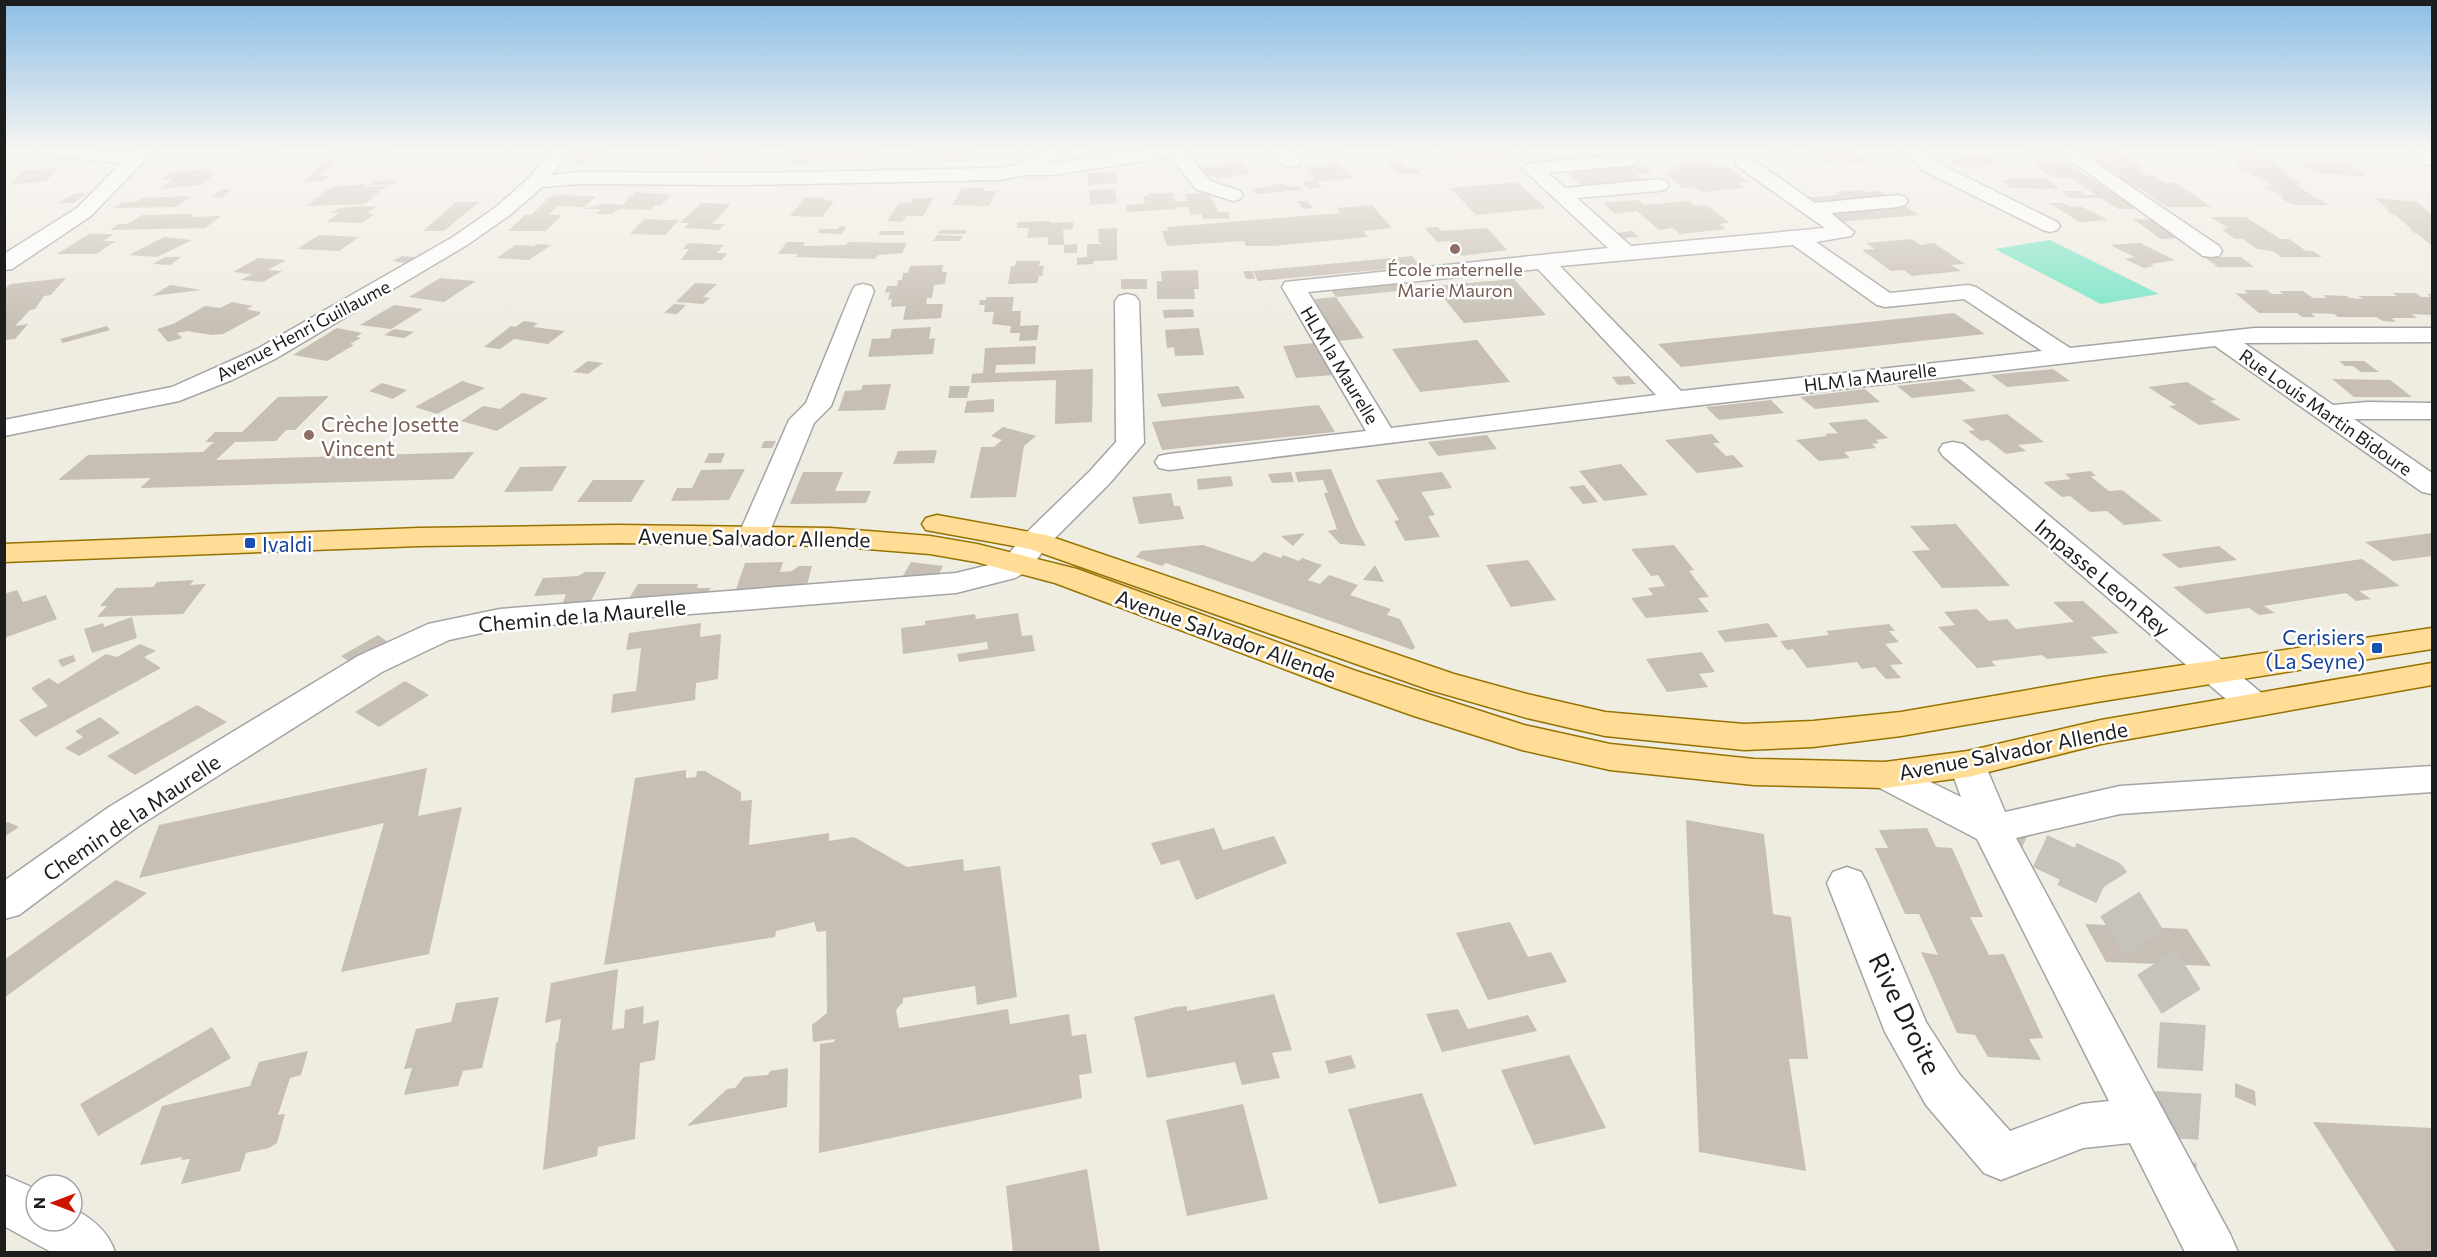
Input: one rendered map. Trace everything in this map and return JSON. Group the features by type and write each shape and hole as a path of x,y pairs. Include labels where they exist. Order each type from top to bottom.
{"main road":[{"name":"Avenue Salvador Allende","path":"4,535 424,526 537,518 758,526 830,537 1027,552 1442,682 1527,706 1605,724 1744,737 1835,732 1901,724 2433,639"},
{"name":"Avenue Salvador Allende","path":"4,553 419,537 618,534 758,526"},
{"name":"Avenue Salvador Allende","path":"1027,552 1066,576 1427,708 1522,736 1610,757 1690,767 1834,776 1885,775 1968,764 2101,732 2433,674"}],"street":[{"path":"4,264 87,209"},
{"name":"Avenue Henri Guillaume","path":"4,428 179,393 223,375 266,354 460,241 506,209"},
{"path":"1576,209 1626,253"},
{"name":"HLM la Maurelle","path":"1812,209 1844,232 1293,287 1383,437 1675,400 2255,334 2433,335"},
{"path":"2015,209 2050,226"},
{"path":"2150,209 2211,251"},
{"path":"1797,238 1885,300 1968,292 2065,355"},
{"path":"1543,261 1675,400"},
{"path":"758,526 802,420 818,406 863,291"},
{"path":"1027,552 1130,443 1127,301"},
{"name":"Rue Louis Martin Bidoure","path":"2220,338 2433,486"},
{"path":"2328,413 2367,410 2433,411"},
{"path":"1169,462 1383,437"},
{"name":"Impasse Leon Rey","path":"1953,450 2253,704"},
{"name":"Chemin de la Maurelle","path":"4,903 123,817 370,664 440,631 500,618 817,596 956,583 1004,572 1027,552"},
{"path":"1968,764 1992,829 2212,1252"},
{"path":"1885,775 1992,829 2120,800 2433,779"},
{"name":"Rive Droite","path":"1847,883 1908,1032 1943,1090 2001,1157 2082,1126 2143,1119"},
{"path":"4,1199 24,1210"},
{"path":"67,1233 89,1252"}],"green space":[{"path":"2050,240 2159,294 2101,304 1995,249"}],"building":[{"path":"338,209 373,209 367,213 374,214 362,223 327,222 339,213 331,213"},
{"path":"448,209 471,209 444,231 423,231"},
{"path":"538,209 555,209 548,215 562,215 546,231 508,231 525,215 531,215"},
{"path":"582,209 651,209 619,209 612,214 596,214 602,209"},
{"path":"695,209 727,209 712,224 725,224 719,230 685,228 689,223 680,223"},
{"path":"796,209 828,209 822,217 790,216"},
{"path":"895,209 927,209 923,216 906,216 902,222 887,221"},
{"path":"1127,209 1177,209 1127,212"},
{"path":"1189,209 1217,209 1219,212 1228,212 1230,218 1203,219 1202,214 1191,215"},
{"path":"1338,209 1375,209 1392,228 1363,231 1368,237 1273,246 1246,246 1244,241 1167,246 1162,231 1168,231 1167,227 1341,213"},
{"path":"1470,209 1539,209 1476,215"},
{"path":"1609,209 1712,209 1730,223 1719,224 1726,229 1680,234 1673,228 1659,230 1637,211 1615,214"},
{"path":"1909,209 1919,215 1839,222 1827,214"},
{"path":"2058,209 2085,209 2108,220 2080,222"},
{"path":"2387,209 2425,209 2432,214 2432,246 2386,210 2390,211"},
{"path":"194,214 191,217 221,216 205,228 110,230 119,224 128,224 142,215"},
{"path":"2210,217 2246,217 2280,239 2289,239 2306,251 2313,251 2322,257 2281,257 2273,251 2257,249 2243,239 2235,239 2222,230 2229,228"},
{"path":"644,219 679,220 665,235 630,234"},
{"path":"2133,219 2153,220 2181,238 2161,239"},
{"path":"1049,221 1050,223 1073,222 1073,229 1063,230 1064,245 1048,245 1048,237 1027,238 1029,228 1017,228 1017,222"},
{"path":"840,226 846,227 842,234 817,233 820,229 838,229"},
{"path":"1438,227 1441,231 1487,228 1507,250 1462,256 1449,241 1437,242 1425,228"},
{"path":"1117,228 1117,260 1093,261 1094,264 1077,265 1077,258 1087,257 1087,244 1102,244 1099,242 1098,229"},
{"path":"940,230 967,230 965,234 938,234"},
{"path":"881,231 905,231 903,235 878,235"},
{"path":"1632,231 1639,237 1623,238 1617,233"},
{"path":"89,234 114,234 103,241 116,241 96,254 57,254"},
{"path":"319,235 359,237 339,251 297,249"},
{"path":"937,235 963,236 960,241 933,241"},
{"path":"164,237 192,240 157,257 129,255"},
{"path":"1912,239 1920,245 1934,243 1965,264 1951,265 1961,271 1912,276 1904,270 1891,271 1862,250 1875,249 1866,243"},
{"path":"787,242 805,242 803,246 845,245 848,242 907,243 902,253 878,255 875,259 795,257 798,254 778,254"},
{"path":"688,243 724,245 717,253 727,253 722,260 681,260 689,249 683,249"},
{"path":"2140,243 2175,260 2150,264 2154,266 2144,268 2125,259 2135,257 2110,245"},
{"path":"1077,244 1077,253 1064,253 1064,245"},
{"path":"515,245 533,246 551,245 529,260 497,258"},
{"path":"402,256 422,258 412,264 393,261"},
{"path":"1412,256 1420,266 1258,281 1253,271"},
{"path":"165,257 181,257 170,265 153,264"},
{"path":"2204,257 2241,257 2254,267 2218,267"},
{"path":"258,258 286,260 268,270 282,271 263,282 241,280 252,274 233,272"},
{"path":"1016,261 1040,261 1039,266 1044,266 1042,276 1039,276 1037,283 1008,284 1011,266 1015,266"},
{"path":"943,265 942,272 947,272 945,284 934,285 932,298 927,298 926,304 943,304 941,318 903,320 906,306 891,307 892,299 888,300 890,292 885,293 887,286 897,286 898,280 902,280 903,273 908,273 910,266"},
{"path":"1198,270 1199,289 1194,289 1195,299 1157,299 1157,281 1162,281 1161,271"},
{"path":"1243,271 1252,271 1255,279 1246,279"},
{"path":"66,278 51,295 44,296 35,309 30,310 15,326 28,324 15,339 4,340 4,290 10,284"},
{"path":"440,278 476,281 444,302 409,297"},
{"path":"1121,279 1147,279 1147,289 1121,289"},
{"path":"1514,279 1546,315 1464,323 1434,286"},
{"path":"1402,280 1409,290 1336,297 1329,287"},
{"path":"695,283 717,284 703,297 710,298 703,304 676,302"},
{"path":"170,285 202,290 152,296"},
{"path":"2244,290 2267,290 2272,294 2283,294 2279,291 2303,291 2313,298 2326,298 2323,295 2363,299 2358,296 2397,296 2393,293 2416,293 2421,297 2431,297 2427,294 2432,294 2432,315 2411,314 2417,318 2391,318 2396,322 2383,321 2376,317 2338,317 2334,314 2311,313 2315,317 2302,317 2297,313 2259,313 2235,293 2248,294"},
{"path":"986,297 1014,297 1012,311 1021,311 1020,326 1039,325 1037,340 1019,341 1020,333 1010,333 1011,326 992,324 994,312 984,312 985,305 979,305 980,300 986,300"},
{"path":"1336,297 1364,338 1339,341 1314,299"},
{"path":"232,302 253,306 246,309 260,312 260,314 223,334 212,335 187,331 177,333 182,338 168,342 157,329 173,324 205,306 220,308"},
{"path":"674,304 686,305 677,314 664,313"},
{"path":"394,305 423,309 391,329 360,325"},
{"path":"1193,309 1194,317 1164,318 1163,310"},
{"path":"1954,313 1985,334 1681,367 1658,344"},
{"path":"524,321 538,323 533,327 565,331 548,344 514,339 500,349 484,347 511,326 515,327"},
{"path":"107,326 110,330 63,343 60,339"},
{"path":"931,327 929,339 935,338 933,354 868,357 872,339 890,338 892,329"},
{"path":"337,328 362,333 356,337 361,338 350,344 354,345 327,361 293,355"},
{"path":"1199,328 1204,355 1175,356 1174,347 1167,348 1165,330"},
{"path":"394,329 414,332 404,338 384,335"},
{"path":"1477,340 1510,382 1420,392 1392,349"},
{"path":"1314,343 1333,375 1296,378 1283,346"},
{"path":"1036,346 1035,364 996,365 995,373 1093,369 1092,422 1055,424 1056,380 971,383 972,374 983,373 985,348"},
{"path":"588,361 603,363 588,374 573,372"},
{"path":"2339,361 2364,361 2379,372 2361,372"},
{"path":"2053,369 2070,381 2007,387 1991,375"},
{"path":"1629,376 1636,384 1618,385 1612,377"},
{"path":"1960,379 1976,391 1912,398 1897,386"},
{"path":"2332,379 2390,380 2412,397 2354,397"},
{"path":"462,381 485,388 437,414 415,407"},
{"path":"2187,382 2216,400 2210,401 2241,420 2199,425 2169,406 2176,405 2148,387"},
{"path":"382,383 407,390 393,399 369,391"},
{"path":"891,384 885,410 838,411 845,391 861,390 863,385"},
{"path":"950,386 970,386 967,398 948,398"},
{"path":"1238,386 1245,398 1162,407 1157,394"},
{"path":"1865,389 1880,402 1815,409 1800,397"},
{"path":"522,393 548,398 497,431 461,421 483,406 500,409"},
{"path":"329,396 295,430 286,430 276,441 235,442 216,460 474,452 453,479 140,488 151,478 58,480 88,455 203,452 214,442 205,442 215,432 242,432 278,397"},
{"path":"994,399 994,412 964,413 967,401"},
{"path":"1771,400 1784,413 1719,420 1706,407"},
{"path":"1319,405 1335,432 1162,450 1152,422"},
{"path":"2007,414 2044,442 2018,445 2026,451 2006,454 1988,440 1981,441 1968,431 1975,430 1962,420"},
{"path":"1866,419 1888,438 1876,440 1879,443 1872,444 1876,448 1844,452 1850,458 1819,461 1796,440 1838,433 1828,423"},
{"path":"1003,427 1036,436 1024,446 1016,497 970,498 981,447 994,447 1002,440 991,436"},
{"path":"1712,434 1720,443 1713,443 1726,456 1733,455 1744,467 1697,473 1665,440"},
{"path":"1487,435 1497,449 1438,456 1428,442"},
{"path":"764,441 776,441 772,448 761,448"},
{"path":"937,450 934,463 893,464 898,451"},
{"path":"709,453 725,453 721,463 704,463"},
{"path":"1621,464 1648,495 1604,501 1579,471"},
{"path":"567,466 552,491 504,492 520,467"},
{"path":"745,469 729,500 671,501 677,488 692,488 701,470"},
{"path":"1331,469 1366,546 1340,544 1328,531 1337,529 1324,493 1328,493 1323,480 1298,482 1295,472"},
{"path":"2091,471 2096,476 2090,476 2109,491 2122,490 2162,521 2124,525 2107,511 2090,512 2070,496 2062,497 2043,482 2071,479 2065,474"},
{"path":"803,472 843,472 835,491 871,491 866,503 790,504"},
{"path":"1291,472 1294,482 1272,483 1268,474"},
{"path":"1442,472 1452,488 1421,492 1435,515 1428,516 1440,537 1405,541 1394,521 1399,520 1376,480"},
{"path":"1231,476 1233,486 1198,490 1197,479"},
{"path":"593,480 645,480 631,502 577,502"},
{"path":"1584,485 1598,502 1583,504 1569,487"},
{"path":"1171,493 1174,506 1180,506 1184,519 1139,524 1132,497"},
{"path":"1956,524 2010,586 1942,588 1912,551 1930,550 1910,526"},
{"path":"1305,533 1293,546 1281,536"},
{"path":"2432,533 2432,556 2393,561 2365,542"},
{"path":"1203,545 1253,562 1264,552 1281,558 1283,555 1299,561 1302,558 1322,565 1308,580 1320,584 1329,575 1358,585 1350,595 1391,609 1387,615 1400,619 1415,647 1413,650 1166,563 1162,566 1136,557 1141,551"},
{"path":"1674,545 1694,570 1689,571 1709,597 1698,598 1709,612 1646,618 1631,598 1653,595 1648,588 1665,586 1658,575 1651,576 1631,549"},
{"path":"2219,546 2237,560 2179,568 2161,554"},
{"path":"2362,559 2400,586 2359,591 2371,599 2356,601 2346,593 2264,606 2275,613 2259,615 2249,608 2206,614 2173,587"},
{"path":"1528,560 1556,600 1511,607 1486,565"},
{"path":"783,562 780,572 792,571 799,566 812,566 806,589 734,595 745,563"},
{"path":"911,562 943,566 936,579 900,581"},
{"path":"1375,565 1384,582 1363,580"},
{"path":"585,572 606,572 589,605 561,608 566,594 534,596 543,578 578,576"},
{"path":"194,580 190,585 206,584 183,614 97,617 107,606 100,606 116,588 153,587 157,582"},
{"path":"638,584 698,584 697,588 711,588 708,592 723,591 628,600"},
{"path":"17,590 23,602 46,595 57,619 4,638 4,594"},
{"path":"2083,601 2119,633 2091,637 2108,653 2047,659 2042,655 1991,661 1996,666 1977,668 1938,627 1955,625 1944,612 1977,609 1989,621 2007,619 2016,629 2074,622 2053,602"},
{"path":"1018,613 1022,636 1032,635 1035,651 959,662 957,654 988,649 987,642 903,654 901,628 925,625 925,621 975,614 976,619"},
{"path":"132,617 137,638 92,653 84,629 103,623 104,627"},
{"path":"701,623 700,637 721,634 718,679 696,683 695,700 611,713 613,694 636,691 641,648 626,650 629,633"},
{"path":"1768,623 1778,637 1725,642 1717,631"},
{"path":"1889,624 1895,631 1889,631 1899,642 1885,644 1903,664 1890,665 1901,678 1886,679 1875,667 1862,669 1857,662 1807,668 1793,649 1787,650 1780,641 1829,635 1826,631"},
{"path":"378,635 388,642 351,663 341,656"},
{"path":"140,644 156,651 144,657 161,668 35,737 19,720 48,706 31,688 49,678 58,684 106,654 117,657"},
{"path":"1702,652 1715,672 1699,674 1708,687 1667,692 1646,659"},
{"path":"73,655 76,661 62,667 58,660"},
{"path":"405,681 429,695 379,727 355,712"},
{"path":"197,705 227,722 135,775 107,756"},
{"path":"100,717 120,733 79,756 65,748 83,737 75,731"},
{"path":"427,768 418,816 462,807 429,954 341,972 384,823 139,878 159,825"},
{"path":"686,770 686,778 696,777 697,771 705,771 741,792 741,801 752,800 749,845 829,833 829,841 854,837 907,867 963,859 964,871 1000,866 1017,997 977,1005 975,986 903,998 903,1002 896,1010 899,1028 1008,1009 1010,1024 1069,1014 1072,1036 1086,1034 1092,1073 1079,1075 1082,1098 819,1153 820,1044 834,1042 835,1039 813,1042 812,1025 827,1013 826,931 817,932 814,922 776,931 775,937 604,965 635,778"},
{"path":"1686,820 1764,834 1773,914 1791,917 1808,1059 1789,1059 1806,1171 1699,1152"},
{"path":"8,822 19,827 4,837 4,824"},
{"path":"1214,828 1223,850 1274,836 1287,863 1196,900 1179,860 1161,865 1151,843"},
{"path":"1927,828 1936,847 1952,848 1983,917 1970,917 1989,955 2004,954 2043,1038 2029,1039 2041,1060 1988,1057 1975,1035 1957,1033 1921,952 1938,955 1919,914 1905,914 1875,848 1888,848 1879,830"},
{"path":"116,880 147,893 4,998 4,960"},
{"path":"1510,922 1528,957 1551,952 1567,982 1488,1000 1456,933"},
{"path":"2085,924 2187,929 2211,966 2106,962"},
{"path":"618,969 612,1030 624,1028 625,1010 644,1006 643,1024 659,1020 655,1060 640,1063 635,1139 598,1147 597,1156 543,1170 556,1043 561,1019 545,1023 551,983"},
{"path":"1274,994 1292,1050 1272,1053 1280,1078 1242,1085 1235,1062 1147,1078 1134,1017 1176,1007 1187,1006 1187,1011"},
{"path":"499,997 482,1068 463,1071 458,1086 404,1095 412,1068 404,1069 416,1029 451,1022 456,1003"},
{"path":"1458,1009 1468,1029 1528,1015 1537,1031 1442,1052 1426,1014"},
{"path":"212,1027 231,1058 98,1136 80,1104"},
{"path":"308,1051 301,1075 290,1078 278,1115 285,1114 277,1143 269,1148 246,1153 240,1171 181,1184 190,1159 181,1160 182,1157 140,1165 162,1106 250,1086 259,1062"},
{"path":"1351,1055 1356,1068 1329,1074 1325,1061"},
{"path":"1569,1055 1606,1128 1534,1145 1501,1070"},
{"path":"788,1068 787,1107 687,1126 727,1089 735,1088 744,1077 768,1075 770,1071"},
{"path":"2235,1083 2255,1091 2256,1106 2235,1097"},
{"path":"1422,1093 1457,1186 1379,1204 1348,1109"},
{"path":"1243,1104 1268,1199 1187,1216 1166,1120"},
{"path":"2313,1122 2432,1128 2432,1252 2396,1252"},
{"path":"1087,1169 1100,1252 1013,1252 1006,1186"}],"tunnel":[{"path":"1992,829 2070,865"},
{"path":"2067,864 2106,882 2184,1006 2173,1176"}],"place":[{"name":"École maternelle Marie Mauron","path":"1455,249"},
{"name":"Crèche Josette Vincent","path":"309,435"},
{"name":"Ivaldi","path":"250,543"},
{"name":"Cerisiers (La Seyne)","path":"2377,648"}]}
